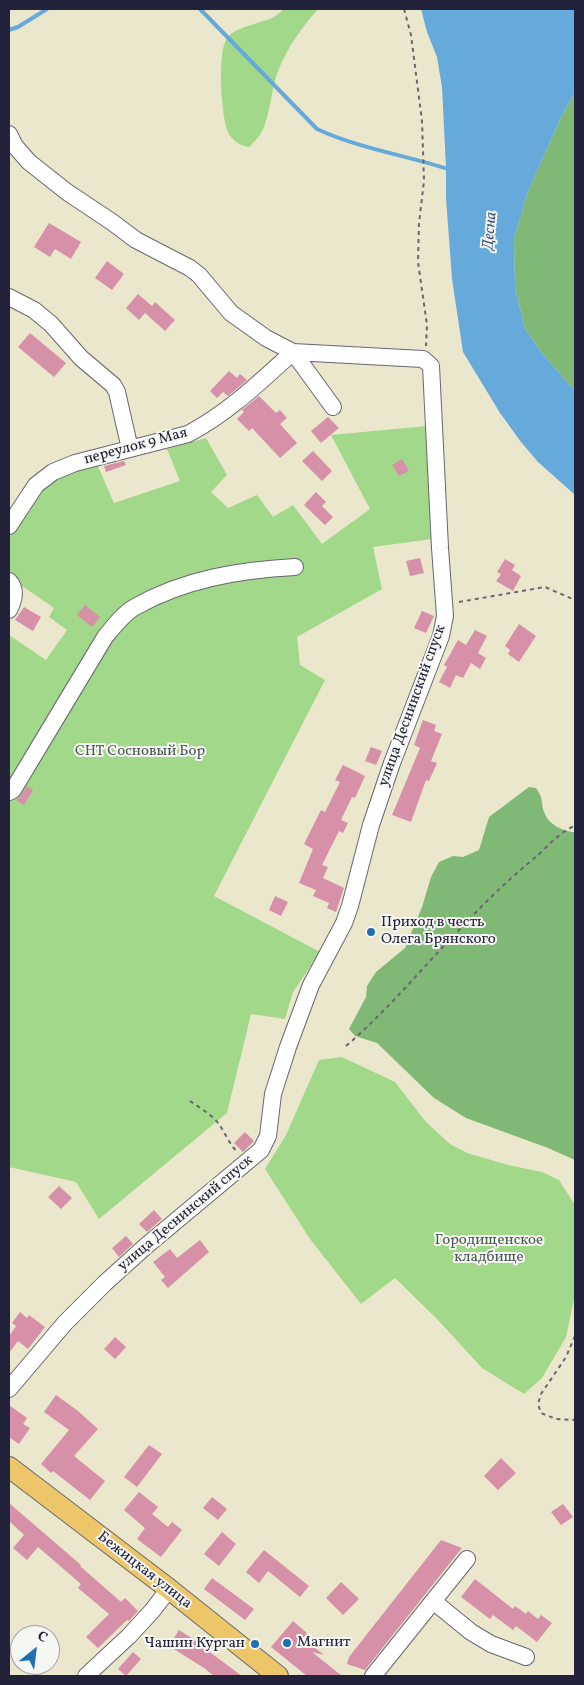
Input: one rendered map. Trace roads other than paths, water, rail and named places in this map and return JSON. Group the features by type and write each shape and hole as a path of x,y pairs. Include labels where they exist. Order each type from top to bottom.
{"main road":[{"name":"Бежицкая улица","path":"9,1467 169,1589 278,1676"}],"street":[{"path":"9,134 14,146 29,162 67,192 136,240 190,268 199,275 231,313 246,325 294,352 333,407"},
{"path":"9,296 34,310 51,324 81,358 112,385 117,392 130,449"},
{"name":"улица Деснинский спуск","path":"9,1389 65,1323 105,1283 146,1246 261,1150 268,1136 273,1094 288,1047 311,986 344,923 371,825 392,763 441,636 445,616 431,366 423,359 294,352"},
{"name":"переулок 9 Мая","path":"9,526 36,485 53,472 75,463 188,434 205,425 246,394 294,352"},
{"path":"9,792 14,790 105,636 134,607 180,586 235,572 295,567"},
{"path":"9,581 13,585 15,592 9,610"},
{"path":"373,1676 467,1559"},
{"path":"86,1676 129,1636 169,1589"},
{"path":"433,1602 471,1632 492,1644 526,1657"}],"water":[{"name":"Десна","path":"421,9 575,9 575,92 561,117 527,194 514,239 515,288 525,329 542,353 575,391 575,495 538,462 521,442 500,413 463,352 452,279 446,198 442,87 437,57 427,32"}],"waterway":[{"path":"9,30 18,27 47,9"},
{"path":"200,9 317,129 366,147 451,170"}],"place":[{"name":"Приход в честь Олега Брянского","path":"371,932"},
{"name":"Магнит","path":"287,1643"},
{"name":"Чашин Курган","path":"255,1644"}],"park label":[{"name":"СНТ Сосновый Бор","path":"140,752"},
{"name":"Городищенское кладбище","path":"489,1250"}]}
